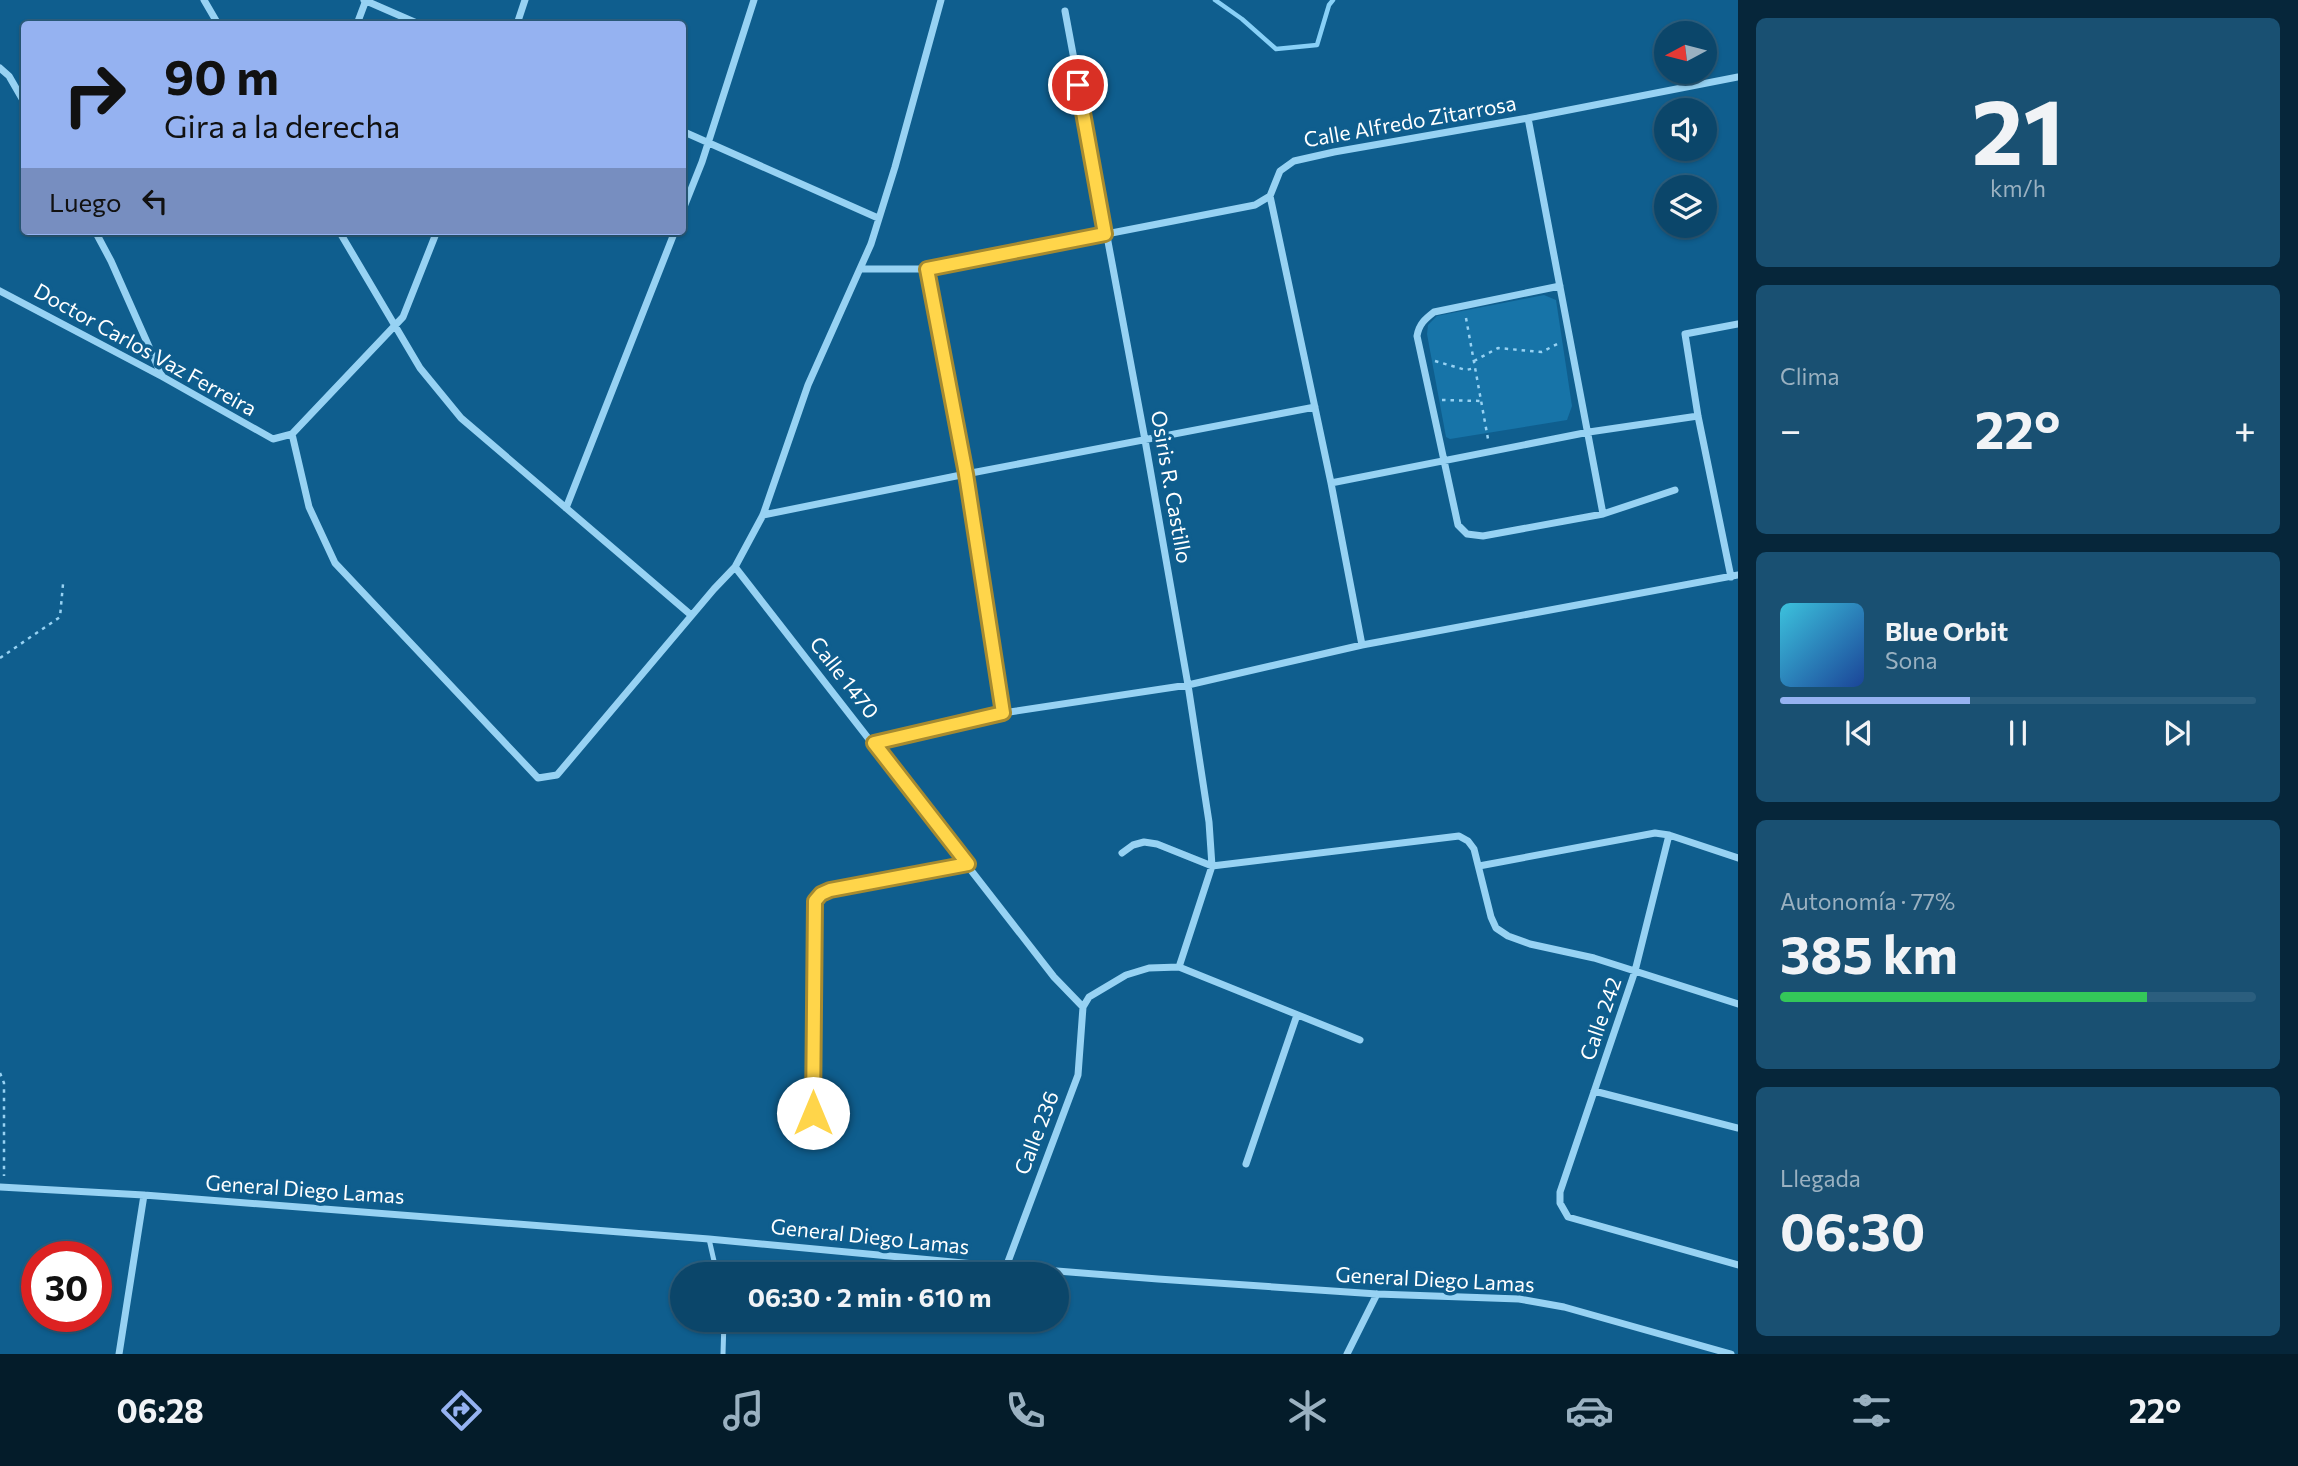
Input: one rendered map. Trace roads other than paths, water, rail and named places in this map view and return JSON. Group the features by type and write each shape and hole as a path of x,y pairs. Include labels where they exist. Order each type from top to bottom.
{"street":[{"path":"204,0 216,21"},
{"path":"358,21 365,0 412,21"},
{"path":"518,21 525,0"},
{"path":"686,202 709,142 754,0"},
{"path":"436,235 403,317 292,434 309,507 335,563 538,778 557,775 691,615 735,567 763,515 808,386 861,269 895,167 941,0"},
{"name":"Osiris R. Castillo","path":"1065,11 1145,440 1209,822 1212,866 1180,967"},
{"path":"0,68 9,76 21,97"},
{"name":"Calle Alfredo Zitarrosa","path":"1270,196 1280,171 1294,161 1738,77"},
{"path":"1528,118 1603,514"},
{"path":"686,133 878,218"},
{"path":"861,269 927,269 1255,205 1270,196 1331,483 1362,645"},
{"path":"97,235 163,377"},
{"path":"341,235 420,369 461,418 691,615"},
{"path":"566,508 673,235"},
{"path":"927,269 966,474 1003,713"},
{"path":"1560,286 1434,312 1424,320 1417,336 1458,525 1467,534 1483,536 1603,514 1675,490"},
{"name":"Doctor Carlos Vaz Ferreira","path":"0,291 273,439 292,434"},
{"path":"874,743 1003,713 1188,685 1362,645 1735,576 1698,416 1685,334 1738,324"},
{"path":"763,515 1315,407"},
{"path":"1331,483 1490,450 1698,416"},
{"name":"Calle 1470","path":"735,567 1054,977 1083,1007"},
{"path":"1479,866 1655,833 1669,835 1738,858"},
{"name":"Calle 242","path":"1669,835 1635,971 1560,1192 1560,1203 1569,1217 1738,1265"},
{"path":"1122,853 1133,845 1144,842 1157,844 1212,866 1459,836 1468,841 1474,849 1496,928 1508,936 1530,944 1594,958 1738,1004"},
{"path":"813,1113 815,901 830,890 968,864"},
{"path":"1083,1007 1089,996 1126,975 1149,968 1180,967 1360,1040"},
{"name":"Calle 236","path":"1008,1262 1078,1075 1083,1007"},
{"path":"1246,1164 1297,1015"},
{"path":"1594,1091 1738,1128"},
{"name":"General Diego Lamas","path":"2,1187 144,1195 709,1238 947,1262"},
{"path":"119,1354 144,1195"},
{"name":"General Diego Lamas","path":"1069,1272 1377,1294 1519,1299 1564,1307 1731,1354"},
{"path":"1347,1354 1377,1294"}],"lane":[{"path":"709,1238 714,1262"},
{"path":"723,1354 724,1332"}],"waterway":[{"path":"1215,0 1276,49 1317,45 1333,0"}]}
